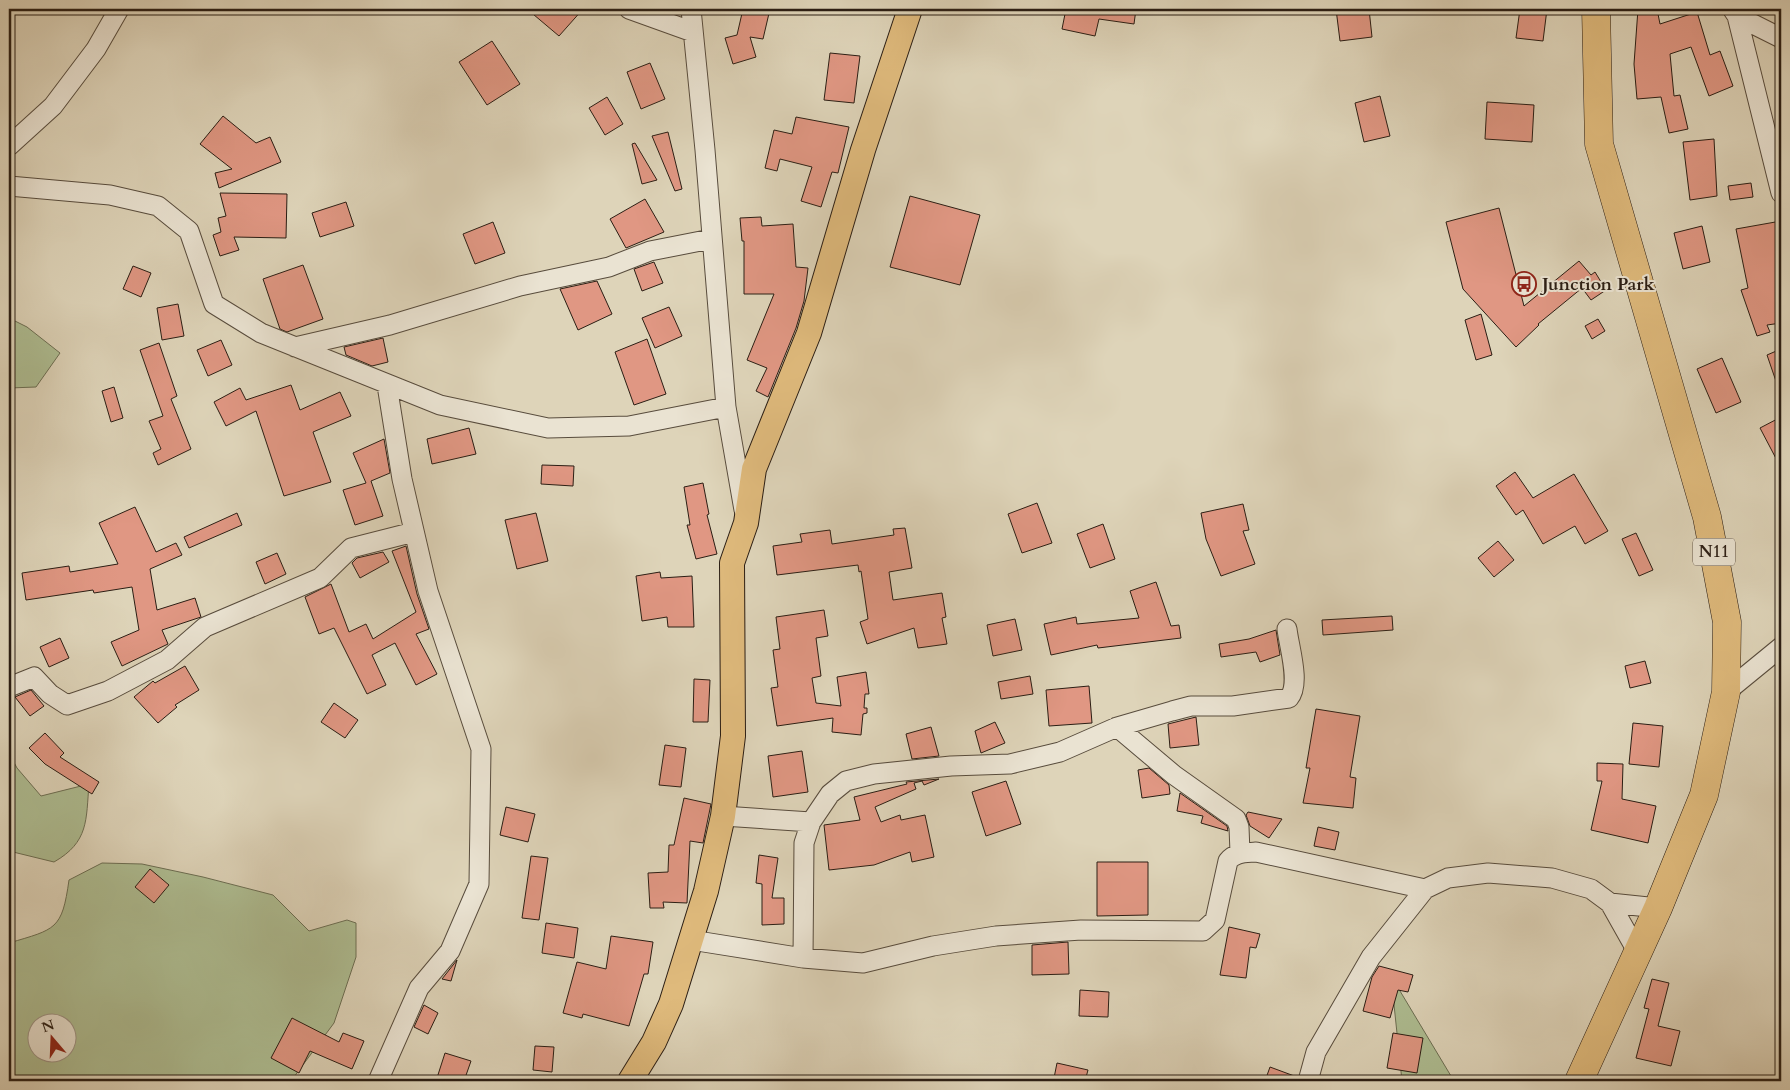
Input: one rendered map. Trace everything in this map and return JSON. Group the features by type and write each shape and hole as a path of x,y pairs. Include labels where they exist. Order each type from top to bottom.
{"highway":[{"name":"N11","path":"1579,1081 1658,908 1704,796 1726,692 1727,622 1707,517 1599,144 1596,9"}],"main road":[{"path":"630,1081 654,1042 671,1004 706,890 723,816 733,736 732,563 746,523 754,469 809,334 863,150 910,9"}],"street":[{"path":"9,146 53,106 96,48 118,9"},
{"path":"629,9 693,32"},
{"path":"691,9 705,150 726,407 746,523"},
{"path":"1735,12 1781,38"},
{"path":"1735,12 1781,193"},
{"path":"9,186 110,195 158,206 189,231 214,304 261,333 440,405 548,428 629,426 726,407"},
{"path":"295,346 390,325 520,286 608,267 650,251 711,239"},
{"path":"378,1081 419,988 450,951 479,884 481,749 428,591 402,479 388,385"},
{"path":"9,687 34,677 50,694 68,705 108,692 168,660 205,627 320,578 351,548 414,532"},
{"path":"803,958 804,843 811,822 830,794 846,780 874,774 951,766 1010,764 1060,752 1117,727 1191,706 1233,706 1289,698 1294,692 1295,683 1287,629"},
{"path":"1726,692 1781,647"},
{"path":"1117,727 1174,775 1236,819 1239,827 1240,853"},
{"path":"723,816 811,822"},
{"path":"691,940 803,958 863,962 933,946 996,936 1081,930 1203,931 1215,920 1228,862 1232,856 1240,853 1256,852 1425,889"},
{"path":"1308,1081 1316,1052 1371,957 1425,889 1448,878 1488,873 1552,878 1591,890 1610,903 1638,951"},
{"path":"1610,903 1658,908"}],"green space":[{"path":"9,318 27,327 60,353 36,387 9,388"},
{"path":"9,753 17,768 41,796 89,784 86,819 80,838 74,846 54,862 9,851"},
{"path":"102,863 142,864 273,895 309,931 347,920 356,923 356,957 334,1023 291,1081 9,1081 9,943 47,930 54,925 63,909 69,880"},
{"path":"1391,976 1454,1081 1402,1081"}],"building":[{"path":"527,9 583,9 559,36"},
{"path":"743,9 770,9 763,39 750,37 756,57 733,64 725,38 737,35"},
{"path":"1066,9 1136,9 1134,24 1099,19 1095,36 1062,29"},
{"path":"1336,9 1369,9 1372,37 1340,41"},
{"path":"1520,9 1547,9 1543,41 1516,38"},
{"path":"1638,9 1657,9 1660,24 1697,12 1710,55 1720,51 1733,86 1709,96 1691,47 1670,54 1674,96 1680,95 1688,129 1669,133 1661,97 1637,99 1634,64"},
{"path":"492,41 520,84 487,105 459,62"},
{"path":"830,53 860,56 854,103 824,100"},
{"path":"650,63 665,99 641,109 627,72"},
{"path":"1380,96 1390,136 1364,142 1355,103"},
{"path":"607,97 623,124 605,135 589,108"},
{"path":"1487,102 1534,105 1532,142 1485,139"},
{"path":"223,116 256,143 270,137 281,162 219,188 215,173 232,169 200,144"},
{"path":"796,117 849,127 838,173 832,172 821,207 801,201 812,167 780,159 777,171 765,168 774,130 792,134"},
{"path":"668,132 682,189 675,191 652,136"},
{"path":"1714,139 1717,196 1690,200 1683,142"},
{"path":"635,143 657,180 642,184 632,144"},
{"path":"1751,183 1753,197 1730,200 1728,186"},
{"path":"220,193 287,194 286,238 234,237 239,250 220,256 213,235 221,232 218,218 226,216"},
{"path":"910,196 980,215 960,285 890,267"},
{"path":"645,199 664,232 626,248 610,219"},
{"path":"346,202 354,226 320,237 312,213"},
{"path":"1499,208 1524,306 1579,261 1591,275 1595,272 1606,290 1591,300 1582,288 1538,324 1516,347 1463,289 1446,222"},
{"path":"761,217 762,226 793,224 796,267 808,268 804,301 796,328 768,397 756,391 767,368 747,360 774,294 744,294 744,241 742,241 740,218"},
{"path":"1781,221 1781,323 1767,325 1770,332 1757,336 1741,290 1748,288 1736,229"},
{"path":"493,222 505,253 475,264 463,234"},
{"path":"1702,226 1710,262 1683,269 1674,233"},
{"path":"654,262 663,283 642,291 634,269"},
{"path":"303,265 323,319 287,332 280,329 263,279"},
{"path":"133,266 151,273 141,297 123,289"},
{"path":"597,281 612,314 578,330 560,289"},
{"path":"178,304 184,336 162,340 157,308"},
{"path":"669,307 682,336 655,348 642,318"},
{"path":"1481,314 1492,355 1476,360 1465,320"},
{"path":"1598,319 1605,331 1592,339 1585,326"},
{"path":"383,338 388,362 372,366 346,355 344,347"},
{"path":"647,339 666,394 634,405 615,352"},
{"path":"221,340 232,365 208,376 197,350"},
{"path":"159,343 177,396 171,399 191,449 158,465 153,453 161,449 149,421 163,416 140,350"},
{"path":"1781,349 1781,390 1779,390 1767,355"},
{"path":"1722,358 1741,402 1716,413 1697,369"},
{"path":"291,385 300,410 340,392 351,416 313,432 331,482 284,496 256,411 226,426 214,402 240,388 246,400"},
{"path":"114,387 123,418 111,422 102,391"},
{"path":"1781,417 1781,468 1760,428"},
{"path":"469,428 476,454 432,464 427,439"},
{"path":"384,439 390,473 371,481 383,516 355,525 343,490 366,483 353,453"},
{"path":"542,465 574,466 573,486 541,484"},
{"path":"1515,472 1533,498 1574,474 1608,531 1585,544 1575,526 1543,544 1523,510 1516,515 1496,486"},
{"path":"703,483 709,514 707,515 717,554 696,559 687,525 690,525 684,487"},
{"path":"1037,503 1052,543 1022,553 1008,514"},
{"path":"1243,504 1249,530 1243,531 1255,564 1221,576 1206,539 1201,513"},
{"path":"135,507 156,552 176,543 182,555 150,569 157,610 195,598 201,617 162,630 168,644 122,666 111,642 139,630 132,587 94,593 93,590 26,600 22,573 69,566 70,572 118,564 99,523"},
{"path":"237,513 242,525 189,548 184,537"},
{"path":"536,513 548,561 517,569 505,520"},
{"path":"1103,524 1115,559 1090,568 1077,534"},
{"path":"905,528 912,568 889,572 893,600 942,593 946,617 942,618 947,644 918,648 914,628 867,644 860,622 868,619 861,571 859,572 858,565 777,575 773,546 802,542 800,534 830,530 832,544 894,535 893,529"},
{"path":"1636,533 1653,570 1639,576 1622,539"},
{"path":"1498,541 1514,560 1494,577 1478,558"},
{"path":"406,546 417,594 429,629 416,634 437,674 416,685 395,643 372,655 386,685 367,694 334,628 319,634 305,597 331,584 349,632 366,624 373,639 416,612 392,551"},
{"path":"383,552 389,562 360,578 352,563 357,558"},
{"path":"277,553 286,574 265,584 256,562"},
{"path":"660,572 661,578 692,576 694,627 668,627 667,617 642,621 636,576"},
{"path":"1156,582 1171,626 1179,625 1181,638 1098,648 1097,645 1051,655 1044,624 1076,617 1077,624 1139,618 1130,591"},
{"path":"824,610 828,636 816,638 821,676 812,678 816,703 841,706 837,677 866,672 869,694 865,694 864,708 867,708 867,713 863,714 861,735 832,732 833,718 777,726 771,688 778,687 773,650 780,649 776,617"},
{"path":"1392,616 1393,630 1323,635 1322,620"},
{"path":"1015,619 1022,650 993,656 987,625"},
{"path":"1276,630 1280,655 1260,662 1256,652 1221,657 1219,644 1249,639"},
{"path":"60,638 69,658 49,667 40,647"},
{"path":"1645,661 1651,683 1630,688 1625,666"},
{"path":"185,666 199,690 175,705 177,707 158,723 134,697 153,681 155,683"},
{"path":"1030,676 1033,694 1001,699 998,682"},
{"path":"694,679 710,680 708,722 693,722"},
{"path":"1089,686 1092,723 1049,726 1046,690"},
{"path":"31,690 44,706 30,716 15,697"},
{"path":"334,703 358,720 345,738 321,722"},
{"path":"1316,709 1360,716 1350,777 1356,778 1353,808 1303,803 1310,768 1306,768"},
{"path":"1196,717 1199,745 1170,748 1168,724"},
{"path":"995,722 1005,743 981,753 975,731"},
{"path":"1633,723 1663,726 1659,767 1629,764"},
{"path":"931,727 939,756 912,759 906,734"},
{"path":"45,733 64,753 60,757 99,782 92,794 45,764 29,748"},
{"path":"665,745 686,748 681,787 659,785"},
{"path":"802,751 808,792 773,797 768,756"},
{"path":"1597,763 1623,764 1622,799 1656,806 1648,843 1591,830 1602,781 1597,781"},
{"path":"1149,768 1169,785 1170,794 1142,798 1138,770"},
{"path":"939,779 924,785 922,781 914,783 916,789 875,807 881,822 900,815 901,820 925,815 934,857 912,862 910,852 874,865 829,870 824,825 860,820 854,797 907,784 906,782"},
{"path":"1006,781 1021,824 986,836 972,792"},
{"path":"1180,793 1227,826 1228,831 1201,823 1203,816 1177,811"},
{"path":"684,798 711,804 703,843 690,841 687,903 663,902 664,908 650,908 648,873 668,872 669,845 674,845"},
{"path":"506,807 535,814 528,842 500,835"},
{"path":"1248,812 1282,819 1269,838 1250,826 1246,815"},
{"path":"1318,827 1339,832 1335,850 1314,846"},
{"path":"759,855 778,858 772,898 784,898 784,924 762,925 762,884 756,883"},
{"path":"531,856 548,858 539,920 522,918"},
{"path":"1097,862 1148,862 1148,915 1097,916"},
{"path":"150,869 169,885 154,903 135,887"},
{"path":"546,923 578,928 574,958 542,953"},
{"path":"1229,927 1260,934 1256,948 1250,947 1246,978 1220,975"},
{"path":"611,936 653,942 648,974 644,974 629,1026 583,1014 582,1018 563,1013 577,962 606,969"},
{"path":"1068,942 1069,974 1032,975 1032,945"},
{"path":"457,960 451,981 442,979"},
{"path":"1379,966 1413,975 1408,992 1398,990 1390,1018 1363,1011 1372,977"},
{"path":"1652,979 1669,983 1658,1026 1680,1031 1671,1066 1636,1058 1649,1009 1644,1008"},
{"path":"1080,990 1109,992 1108,1017 1079,1016"},
{"path":"424,1005 438,1013 428,1034 414,1027"},
{"path":"292,1018 339,1042 343,1033 364,1041 352,1069 310,1051 299,1073 271,1058"},
{"path":"1393,1033 1423,1038 1417,1073 1387,1068"},
{"path":"535,1046 554,1047 552,1072 533,1070"},
{"path":"445,1053 471,1061 464,1081 436,1081"},
{"path":"1057,1063 1088,1070 1085,1081 1054,1078"},
{"path":"1270,1067 1297,1077 1297,1081 1265,1081"}],"place":[{"name":"Junction Park","path":"1524,284"}]}
